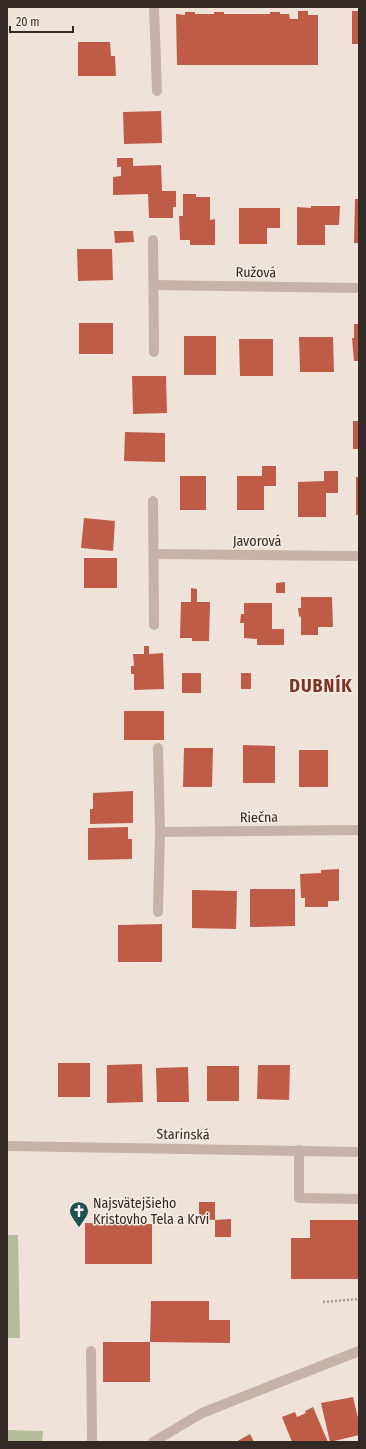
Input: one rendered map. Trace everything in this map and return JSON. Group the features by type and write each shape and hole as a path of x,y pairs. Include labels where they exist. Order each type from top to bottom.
{"street":[{"path":"154,7 157,91"},
{"path":"153,240 154,352"},
{"name":"Ružová","path":"154,285 359,288"},
{"path":"153,501 154,625"},
{"name":"Javorová","path":"154,554 359,556"},
{"path":"158,748 160,832 158,912"},
{"name":"Riečna","path":"160,832 359,830"},
{"name":"Starinská","path":"7,1146 359,1152"},
{"path":"299,1150 299,1198 359,1199"},
{"path":"91,1351 92,1442"},
{"path":"153,1442 202,1413 359,1351"}],"path":[{"path":"323,1302 359,1300"}],"green space":[{"path":"7,1235 18,1235 20,1338 7,1338"},
{"path":"7,1430 43,1431 42,1442 7,1442"}],"building":[{"path":"298,11 308,11 308,15 318,15 318,65 177,65 176,14 185,15 185,12 195,12 195,14 214,14 214,12 224,12 224,14 270,14 270,12 280,12 280,14 289,14 290,19 298,19"},
{"path":"352,11 359,11 359,44 352,44"},
{"path":"78,42 110,42 111,56 115,56 116,76 78,76"},
{"path":"161,111 162,143 124,144 123,112"},
{"path":"117,158 133,158 133,166 161,165 162,191 176,191 176,207 173,207 173,218 149,218 148,194 113,195 113,177 121,176 121,167 117,167"},
{"path":"183,194 196,194 196,197 210,197 210,220 215,219 215,245 190,245 190,240 180,240 179,216 183,216"},
{"path":"355,199 359,199 359,243 354,243"},
{"path":"311,206 340,206 339,225 325,225 325,245 297,245 297,207 311,208"},
{"path":"239,208 280,208 280,228 267,228 267,244 239,244"},
{"path":"114,231 133,231 134,242 115,243"},
{"path":"77,249 112,249 113,280 78,281"},
{"path":"79,323 113,323 113,354 79,354"},
{"path":"354,324 359,324 359,361 354,361 352,338 354,338"},
{"path":"184,336 216,336 216,375 184,375"},
{"path":"299,337 333,337 334,372 300,372"},
{"path":"239,339 273,339 273,376 240,376"},
{"path":"132,376 166,376 167,413 133,414"},
{"path":"353,421 359,421 359,449 353,449"},
{"path":"125,432 165,433 165,462 124,461"},
{"path":"262,466 276,466 276,486 264,486 264,510 237,510 237,476 262,476"},
{"path":"324,471 338,471 338,493 326,493 326,517 298,517 298,482 324,481"},
{"path":"180,476 206,476 206,510 180,510"},
{"path":"356,477 359,477 359,515 356,515"},
{"path":"84,518 115,521 113,551 81,548"},
{"path":"84,558 117,558 117,588 84,588"},
{"path":"285,582 285,593 276,593 276,583"},
{"path":"191,588 197,589 197,602 210,602 209,641 192,641 192,638 180,638 181,602 191,602"},
{"path":"301,597 332,597 333,627 318,627 318,635 301,635 301,617 299,616 298,608 301,608"},
{"path":"244,603 272,603 272,629 284,629 284,645 257,645 257,639 244,638 244,623 240,623 241,614 244,614"},
{"path":"144,646 149,646 149,654 163,653 164,689 134,690 134,674 131,674 131,666 134,666 133,654 144,654"},
{"path":"182,673 201,673 201,693 182,693"},
{"path":"241,673 251,673 251,689 241,689"},
{"path":"124,711 164,711 164,740 124,740"},
{"path":"243,745 275,746 275,783 243,783"},
{"path":"184,748 213,748 212,787 183,787"},
{"path":"299,750 328,750 328,787 299,787"},
{"path":"133,791 133,823 90,824 90,809 93,809 93,793"},
{"path":"128,827 128,839 132,839 132,859 88,860 88,828"},
{"path":"339,869 339,901 328,901 328,907 305,907 305,898 301,898 300,874 321,873 321,870"},
{"path":"250,889 295,889 295,926 250,927"},
{"path":"192,890 237,891 236,929 192,928"},
{"path":"162,924 162,962 118,962 118,925"},
{"path":"58,1063 90,1063 90,1097 58,1097"},
{"path":"142,1064 143,1102 107,1103 107,1065"},
{"path":"258,1065 290,1065 289,1100 257,1099"},
{"path":"207,1066 239,1066 239,1101 207,1101"},
{"path":"188,1067 189,1102 157,1102 156,1068"},
{"path":"199,1202 215,1202 215,1220 199,1219"},
{"path":"231,1219 231,1237 215,1237 215,1220"},
{"path":"310,1220 359,1220 359,1279 291,1279 291,1238 310,1238"},
{"path":"85,1223 152,1224 152,1264 85,1264"},
{"path":"151,1301 209,1301 209,1320 230,1320 230,1343 150,1342"},
{"path":"103,1342 150,1342 150,1382 103,1382"},
{"path":"353,1397 359,1422 359,1435 330,1442 321,1403"},
{"path":"313,1407 328,1442 292,1442 282,1417 295,1412 297,1417 306,1413 305,1411"},
{"path":"250,1434 254,1442 236,1442"}],"place":[{"name":"Najsvätejšieho Kristovho Tela a Krvi","path":"79,1228"}],"district":[{"name":"DUBNÍK","path":"321,686"}]}
